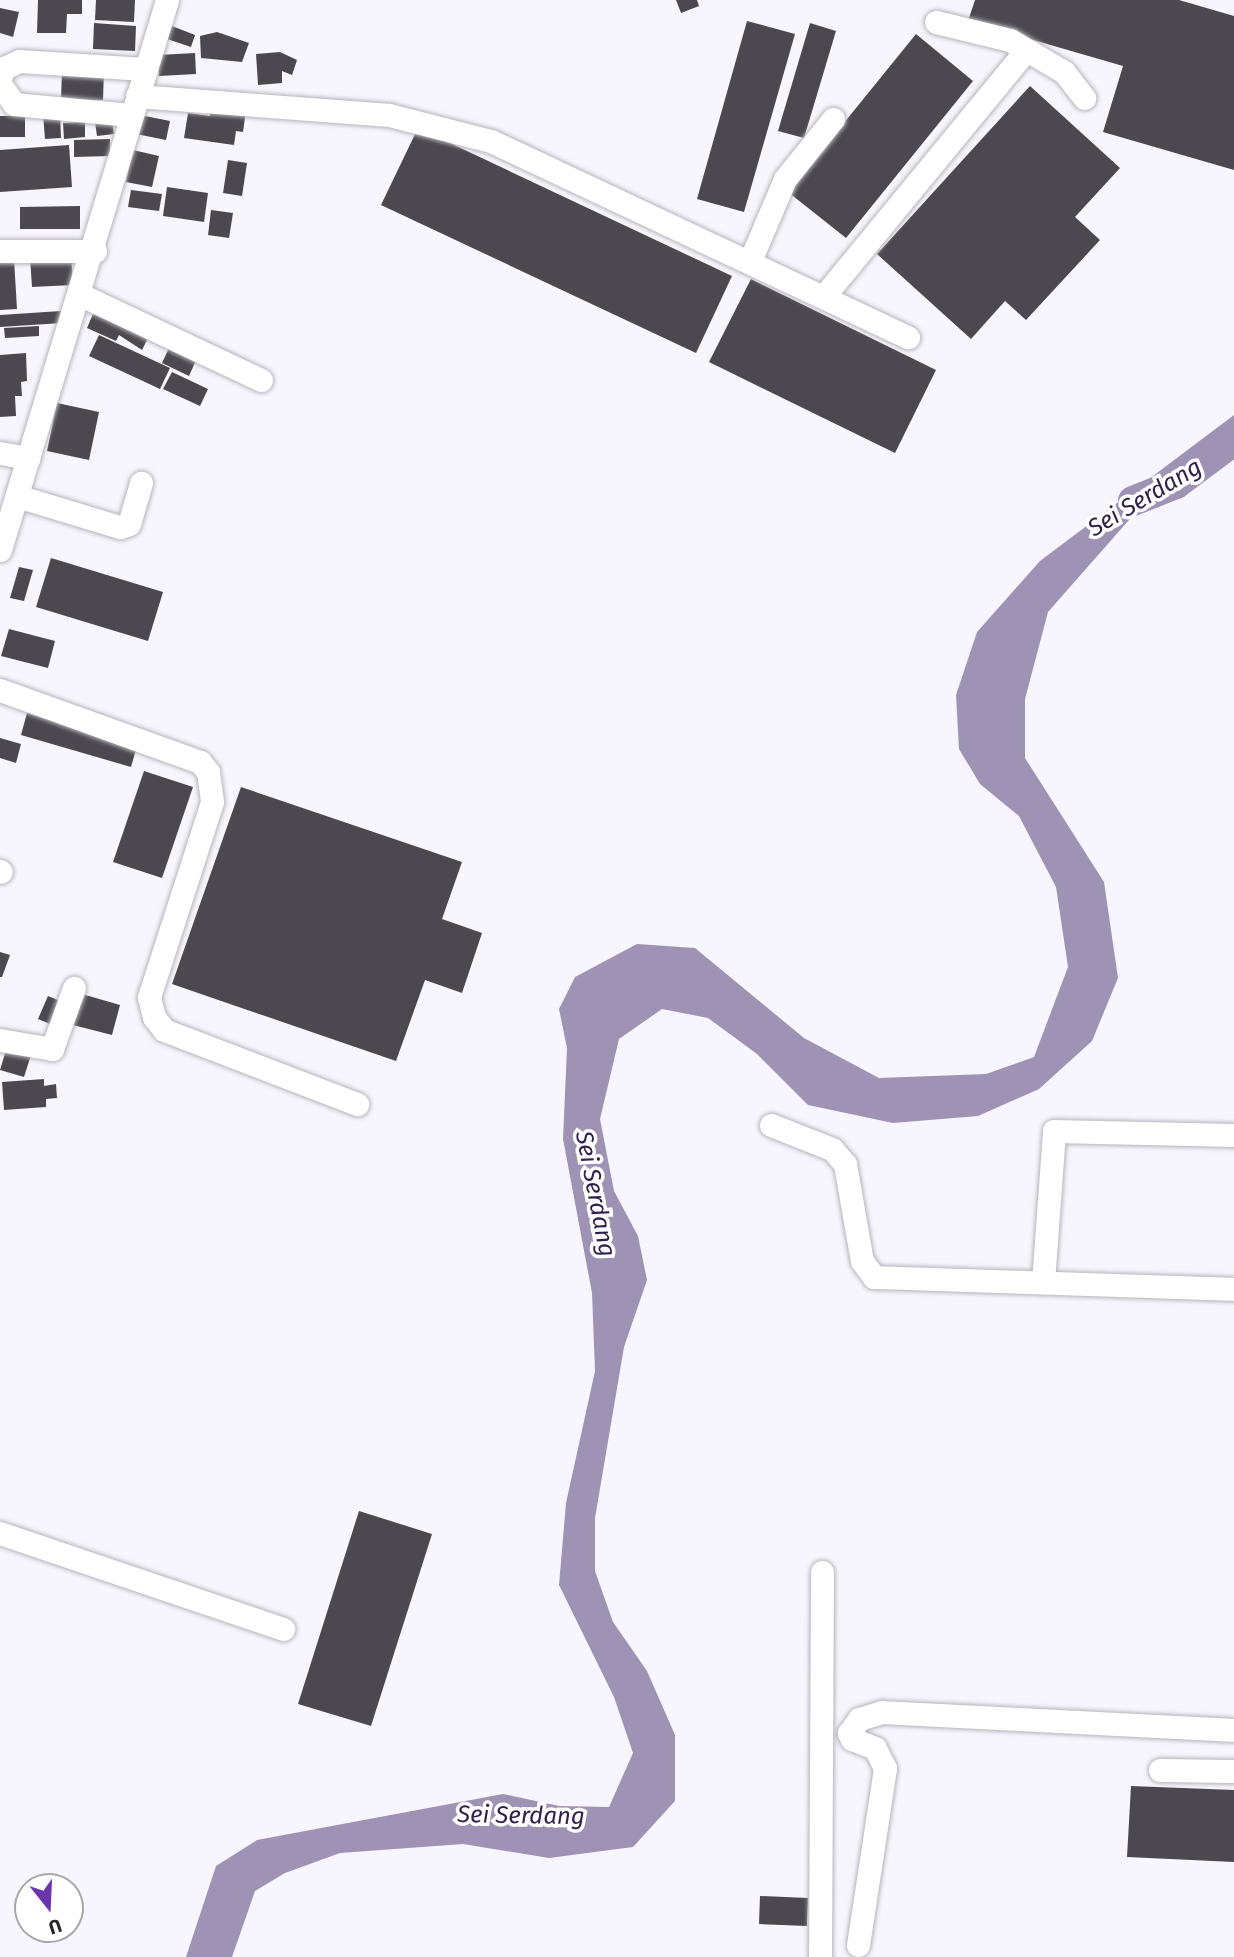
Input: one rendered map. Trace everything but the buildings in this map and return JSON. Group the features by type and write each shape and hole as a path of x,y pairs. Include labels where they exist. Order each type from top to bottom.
{"street":[{"path":"0,550 81,295 133,106 167,0"},
{"path":"936,22 972,28 1026,50 1064,72 1084,98"},
{"path":"824,296 1026,50"},
{"path":"0,78 4,68 19,61 145,69"},
{"path":"0,84 15,104 331,107 435,125 491,141 908,337"},
{"path":"750,261 785,179 833,119"},
{"path":"0,251 94,251"},
{"path":"81,295 261,380"},
{"path":"0,453 29,458"},
{"path":"17,496 120,527 129,524 141,483"},
{"path":"0,690 200,762 208,772 212,802 149,997 154,1017 164,1030 357,1104"},
{"path":"0,1040 52,1049 74,988"},
{"path":"771,1125 832,1149 845,1164 862,1261 874,1276 1234,1289"},
{"path":"1043,1282 1054,1131 1234,1135"},
{"path":"0,1533 283,1629"},
{"path":"820,1957 822,1572"},
{"path":"858,1945 885,1768 876,1748 852,1739 849,1733 859,1719 882,1712 1234,1730"},
{"path":"1160,1770 1234,1771"}],"water":[{"path":"1234,415 1234,438 1136,512 1048,612 1025,699 1025,758 1104,882 1118,978 1092,1041 1039,1089 978,1116 893,1123 808,1105 757,1054 708,1018 662,1009 619,1039 600,1119 614,1191 638,1236 647,1280 624,1347 595,1518 595,1571 613,1622 647,1671 675,1735 675,1801 633,1847 549,1858 463,1844 340,1853 285,1873 255,1891 232,1957 186,1957 216,1866 257,1840 503,1794 559,1806 609,1807 633,1753 614,1697 559,1585 566,1503 595,1371 592,1293 563,1139 567,1048 559,1009 575,977 637,944 695,948 804,1038 879,1078 986,1074 1034,1057 1068,967 1056,887 1019,816 980,784 959,749 956,695 977,632 1040,561"}],"waterway":[{"name":"Sei Serdang","path":"1133,501 1176,484 1234,441"}]}
